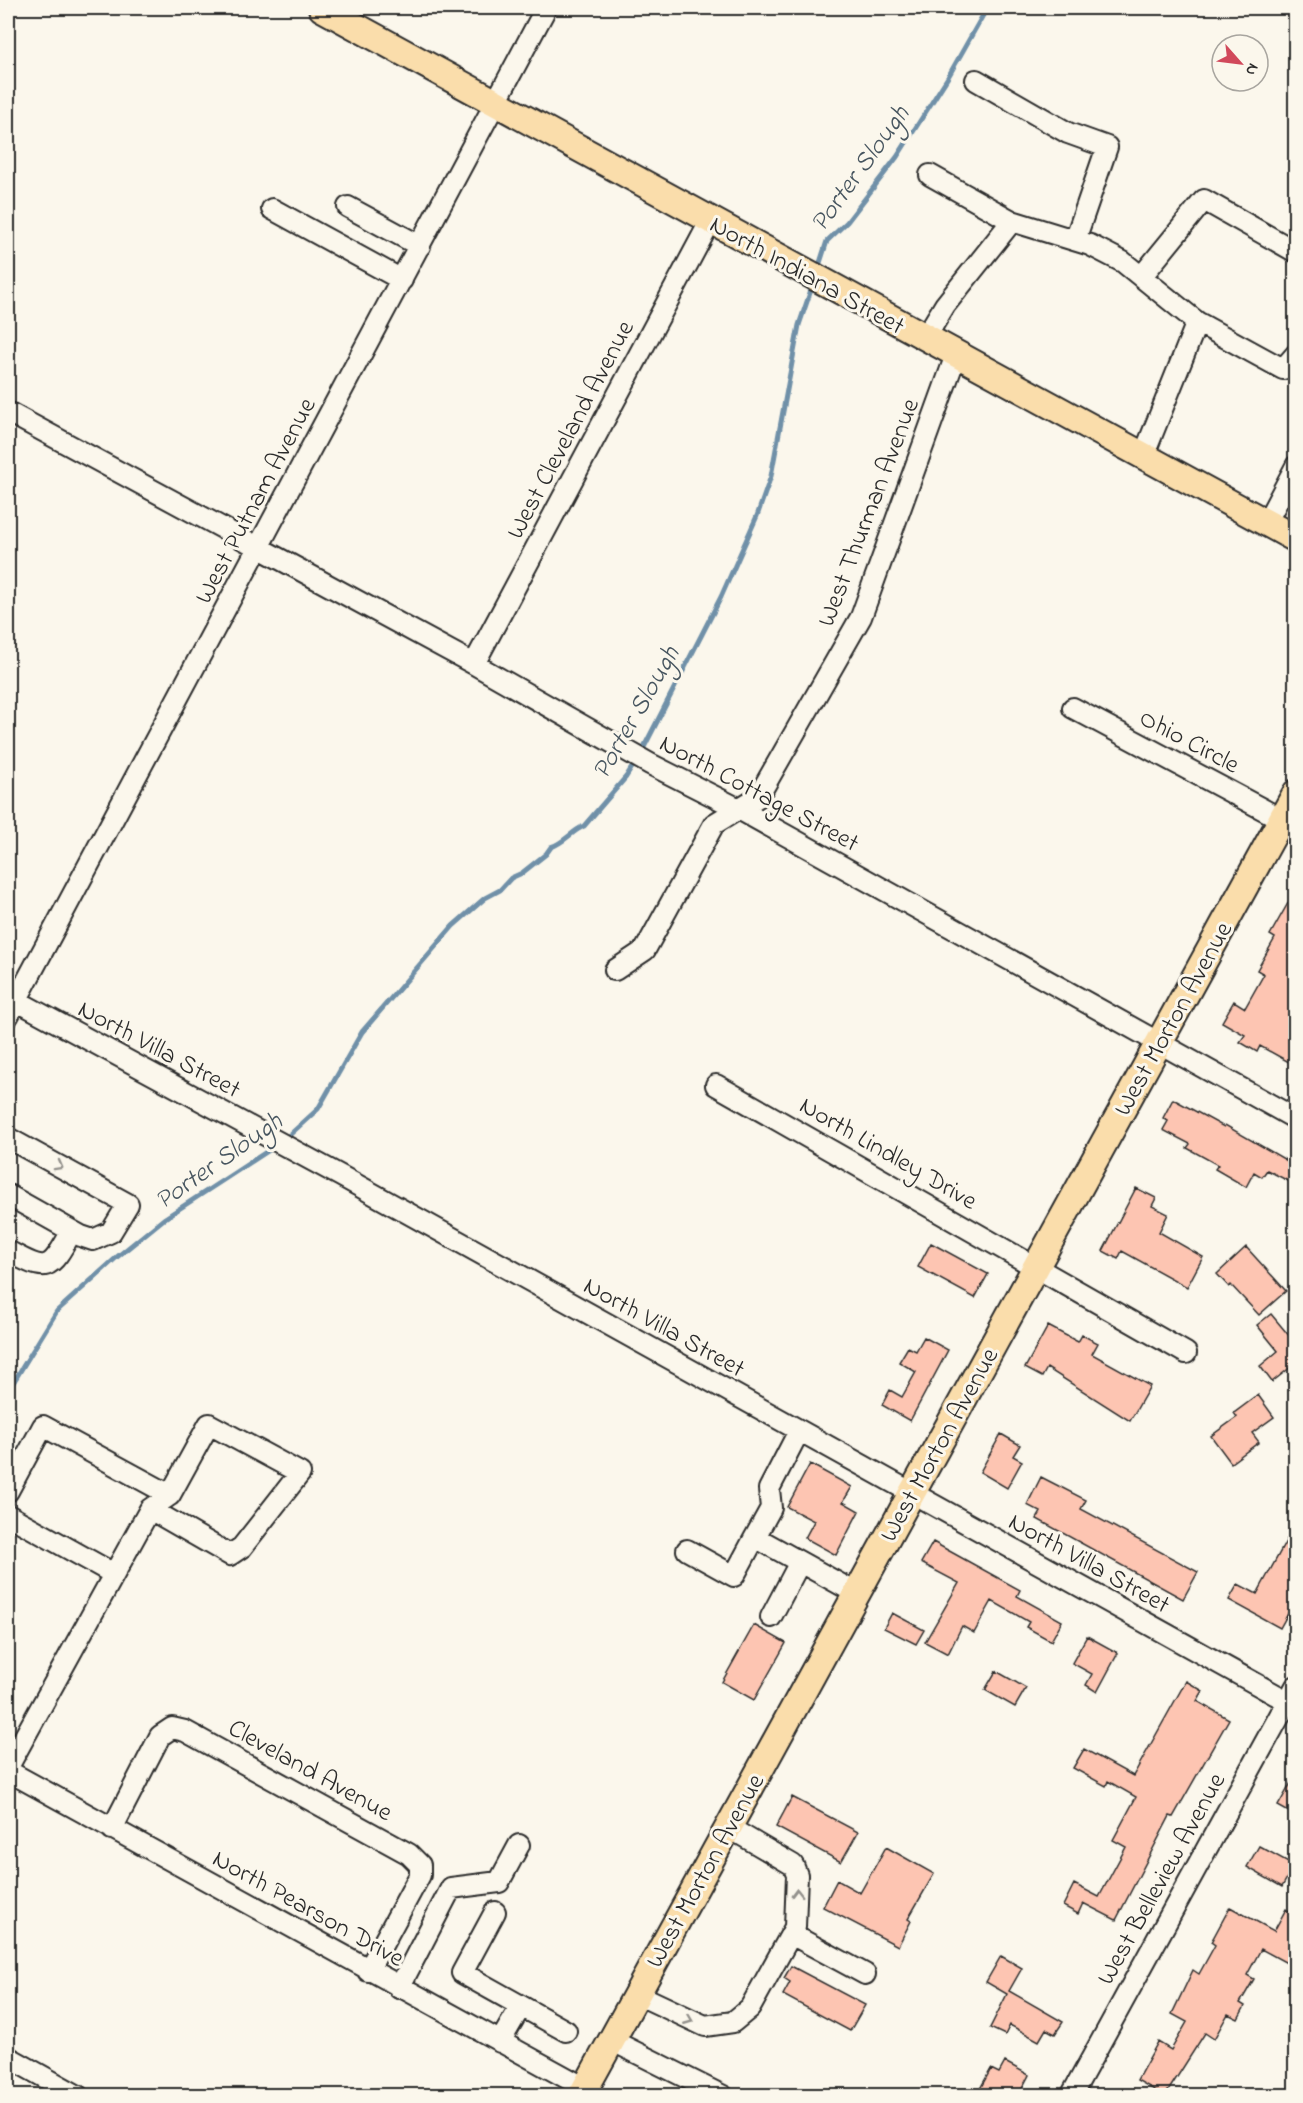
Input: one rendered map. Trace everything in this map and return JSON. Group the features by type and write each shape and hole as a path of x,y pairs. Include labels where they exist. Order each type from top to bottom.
{"main road":[{"name":"North Indiana Street","path":"322,8 1296,539"},
{"name":"West Morton Avenue","path":"583,2092 1296,793"}],"street":[{"name":"West Putnam Avenue","path":"10,1004 258,549 546,8"},
{"path":"976,81 1068,133 1107,147 1075,240"},
{"path":"930,175 1012,221 1075,240 1123,262 1197,322 1283,369 1296,354"},
{"path":"1142,276 1204,200 1296,252"},
{"path":"348,207 420,246"},
{"path":"272,209 402,280"},
{"name":"West Cleveland Avenue","path":"474,664 711,220"},
{"path":"925,338 945,305 1012,221"},
{"path":"1143,456 1197,322"},
{"name":"West Thurman Avenue","path":"615,970 645,950 714,824 758,797 861,616 956,355"},
{"name":"North Cottage Street","path":"8,412 474,664 650,765 737,808 1296,1119"},
{"path":"1266,523 1296,466"},
{"name":"Ohio Circle","path":"1073,708 1281,819"},
{"name":"North Villa Street","path":"10,1004 266,1135 910,1493 1293,1697"},
{"name":"North Lindley Drive","path":"716,1085 1186,1353"},
{"path":"8,1138 128,1204 116,1227 106,1236 93,1240 72,1231 8,1195"},
{"path":"8,1251 36,1267 44,1266 59,1255 72,1231"},
{"path":"8,1769 150,1509 170,1495 209,1424 300,1473 242,1547 230,1555 150,1509"},
{"path":"8,1491 43,1426 170,1495"},
{"path":"687,1551 734,1576 771,1508 769,1489 799,1431"},
{"path":"8,1515 114,1574"},
{"path":"755,1537 856,1593"},
{"path":"771,1617 800,1562"},
{"name":"West Belleview Avenue","path":"1071,2096 1293,1697"},
{"name":"Cleveland Avenue","path":"112,1829 160,1736 172,1728 185,1731 399,1848 420,1865 420,1875 368,1971"},
{"name":"North Pearson Drive","path":"8,1769 112,1829 500,2042 583,2092"},
{"path":"637,1994 705,2026 733,2022 750,2008 791,1934 797,1909 797,1875 793,1865 728,1827"},
{"path":"399,1988 451,1888 499,1882 519,1845"},
{"path":"495,1912 462,1973 566,2031"},
{"path":"791,1934 865,1974"},
{"path":"500,2042 521,2006"},
{"path":"611,2040 723,2096"},
{"path":"8,2057 78,2096"}],"building":[{"path":"1296,889 1296,1066 1260,1046 1257,1052 1240,1042 1245,1035 1222,1022 1234,1001 1245,1008 1264,974 1257,970 1275,938 1270,935"},
{"path":"1173,1099 1224,1127 1225,1125 1296,1166 1296,1185 1267,1170 1262,1177 1254,1172 1246,1187 1215,1169 1218,1165 1187,1148 1190,1144 1163,1130 1168,1121 1163,1118"},
{"path":"1136,1188 1156,1198 1152,1206 1168,1214 1159,1232 1203,1257 1187,1287 1122,1251 1118,1259 1103,1251"},
{"path":"931,1243 988,1274 975,1298 918,1267"},
{"path":"1246,1247 1286,1291 1259,1315 1231,1285 1229,1287 1217,1274"},
{"path":"1271,1314 1296,1344 1296,1363 1272,1382 1260,1366 1278,1351 1257,1325"},
{"path":"1048,1326 1078,1342 1082,1335 1098,1343 1092,1354 1150,1386 1130,1421 1047,1368 1042,1377 1025,1368"},
{"path":"924,1337 948,1350 910,1421 882,1405 890,1390 902,1397 916,1372 899,1362 908,1347 916,1351"},
{"path":"1258,1395 1274,1417 1252,1433 1259,1442 1231,1463 1211,1436 1237,1417 1234,1413"},
{"path":"1001,1434 1020,1445 1013,1456 1022,1461 1007,1488 980,1472"},
{"path":"810,1464 852,1487 843,1502 859,1511 836,1555 805,1538 814,1521 787,1507"},
{"path":"1041,1477 1086,1500 1081,1509 1198,1572 1183,1599 1037,1519 1041,1512 1027,1505"},
{"path":"1296,1523 1296,1599 1280,1628 1229,1600 1238,1584 1257,1594"},
{"path":"933,1542 1020,1590 1017,1596 1062,1621 1051,1641 1026,1627 1029,1622 992,1601 974,1633 962,1626 948,1654 925,1642 959,1583 921,1563"},
{"path":"892,1613 924,1630 916,1644 884,1628"},
{"path":"754,1625 786,1643 754,1700 722,1682"},
{"path":"1087,1636 1118,1653 1097,1692 1086,1685 1092,1674 1072,1663"},
{"path":"996,1671 1026,1688 1015,1707 985,1690"},
{"path":"1186,1681 1203,1691 1197,1701 1229,1719 1173,1817 1170,1816 1116,1920 1083,1903 1078,1914 1063,1906 1074,1884 1099,1897 1126,1847 1113,1840 1136,1797 1108,1781 1106,1786 1073,1768 1084,1749 1133,1776"},
{"path":"1296,1774 1296,1816 1278,1806"},
{"path":"792,1797 858,1832 841,1862 776,1827"},
{"path":"1259,1846 1294,1865 1282,1887 1247,1867"},
{"path":"886,1847 934,1874 908,1919 911,1921 898,1946 823,1907 837,1880 860,1893"},
{"path":"1230,1907 1274,1931 1286,1909 1296,1915 1296,1968 1261,1949 1247,1975 1254,1979 1240,2003 1245,2006 1238,2019 1228,2014 1214,2039 1205,2033 1165,2096 1137,2080 1158,2042 1171,2050 1187,2022 1172,2014 1193,1970 1199,1974 1215,1945 1211,1942"},
{"path":"1001,1956 1022,1968 1009,1991 1063,2022 1055,2034 1046,2029 1039,2041 1010,2025 1005,2035 990,2028 1007,1994 986,1982"},
{"path":"791,1966 865,2005 850,2031 783,1995 790,1982 784,1978"},
{"path":"1005,2062 1029,2075 1018,2096 976,2096 991,2069 999,2073"}],"waterway":[{"name":"Porter Slough","path":"818,269 827,241 847,222 897,157 948,77 987,8"},
{"name":"Porter Slough","path":"641,753 721,597 757,516 771,476 799,325 813,284"},
{"name":"Porter Slough","path":"284,1140 318,1109 362,1032 453,926 485,898 500,890 511,878 522,873 546,854 551,847 584,826 626,777 636,761"},
{"name":"Porter Slough","path":"8,1391 57,1311 165,1218 277,1145"}]}
